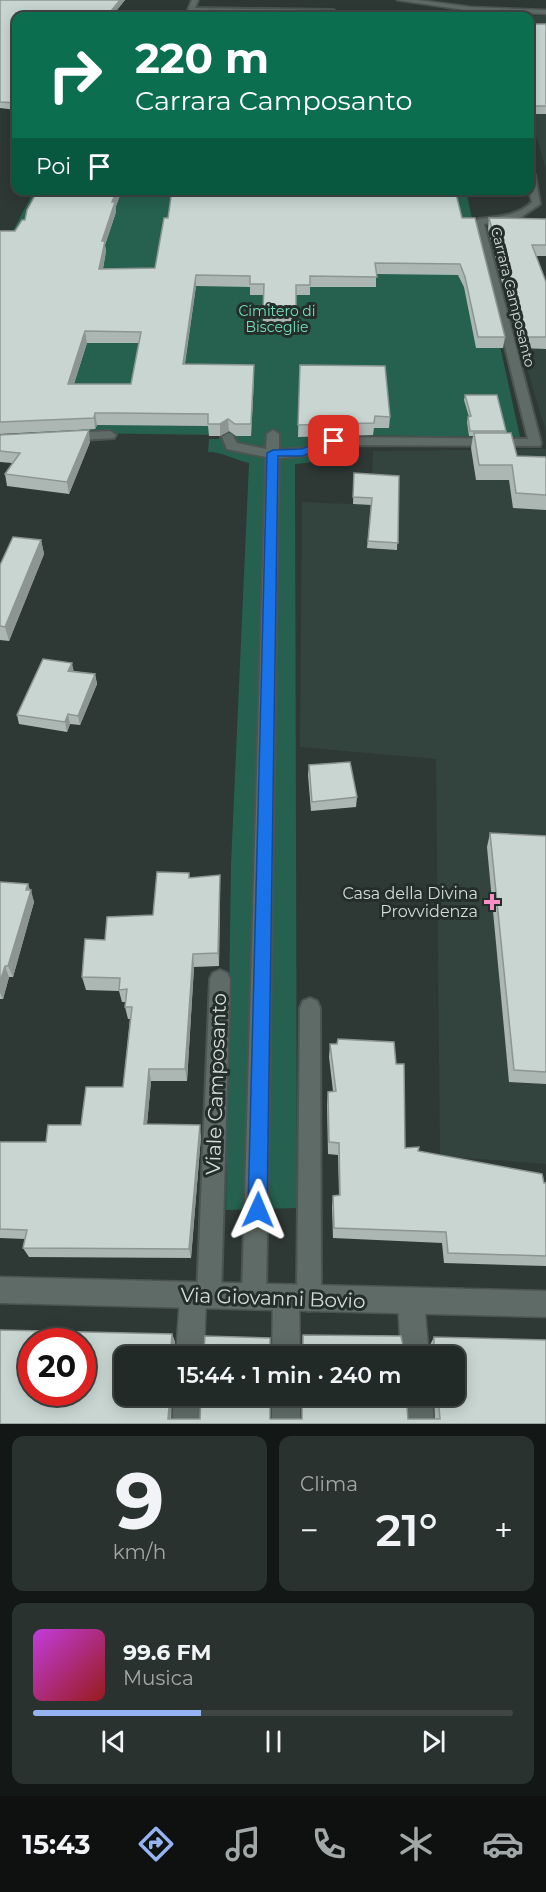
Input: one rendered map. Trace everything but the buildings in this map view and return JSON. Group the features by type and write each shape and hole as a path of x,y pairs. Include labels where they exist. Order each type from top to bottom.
{"street":[{"path":"401,0 481,12"},
{"name":"Via Giovanni Bovio","path":"0,1290 546,1304"},
{"path":"192,1346 201,1296"},
{"path":"288,1346 298,1299"},
{"path":"411,1302 414,1346"},
{"path":"186,1424 187,1406"},
{"path":"286,1406 286,1424"},
{"path":"419,1406 420,1424"}],"lane":[{"path":"195,0 191,10 333,12"},
{"name":"Carrara Camposanto","path":"228,437 232,446 247,451 273,443 302,453 334,441 534,443 479,222 516,217 530,212 537,202 534,190"},
{"path":"59,438 110,435"},
{"path":"254,1297 273,443"},
{"name":"Viale Camposanto","path":"201,1296 220,980"},
{"path":"298,1299 310,1008"}],"shaded area":[{"path":"534,16 546,16 546,169 534,129"},
{"path":"521,348 546,349 546,432"},
{"name":"Casa della Divina Provvidenza","path":"546,449 546,1164 440,1156 436,759 300,747 302,502 371,505 373,451"}],"green space":[{"name":"Cimitero di Bisceglie","path":"32,195 467,195 520,437 334,435 331,450 327,455 317,461 295,464 297,1208 226,1210 231,864 249,463 219,453 208,452 209,439 219,439 219,435 0,432 0,255"}],"place":[{"name":"Casa della Divina Provvidenza","path":"492,902"}],"route":[{"path":"258,1210 273,453 302,453 334,441"}]}
